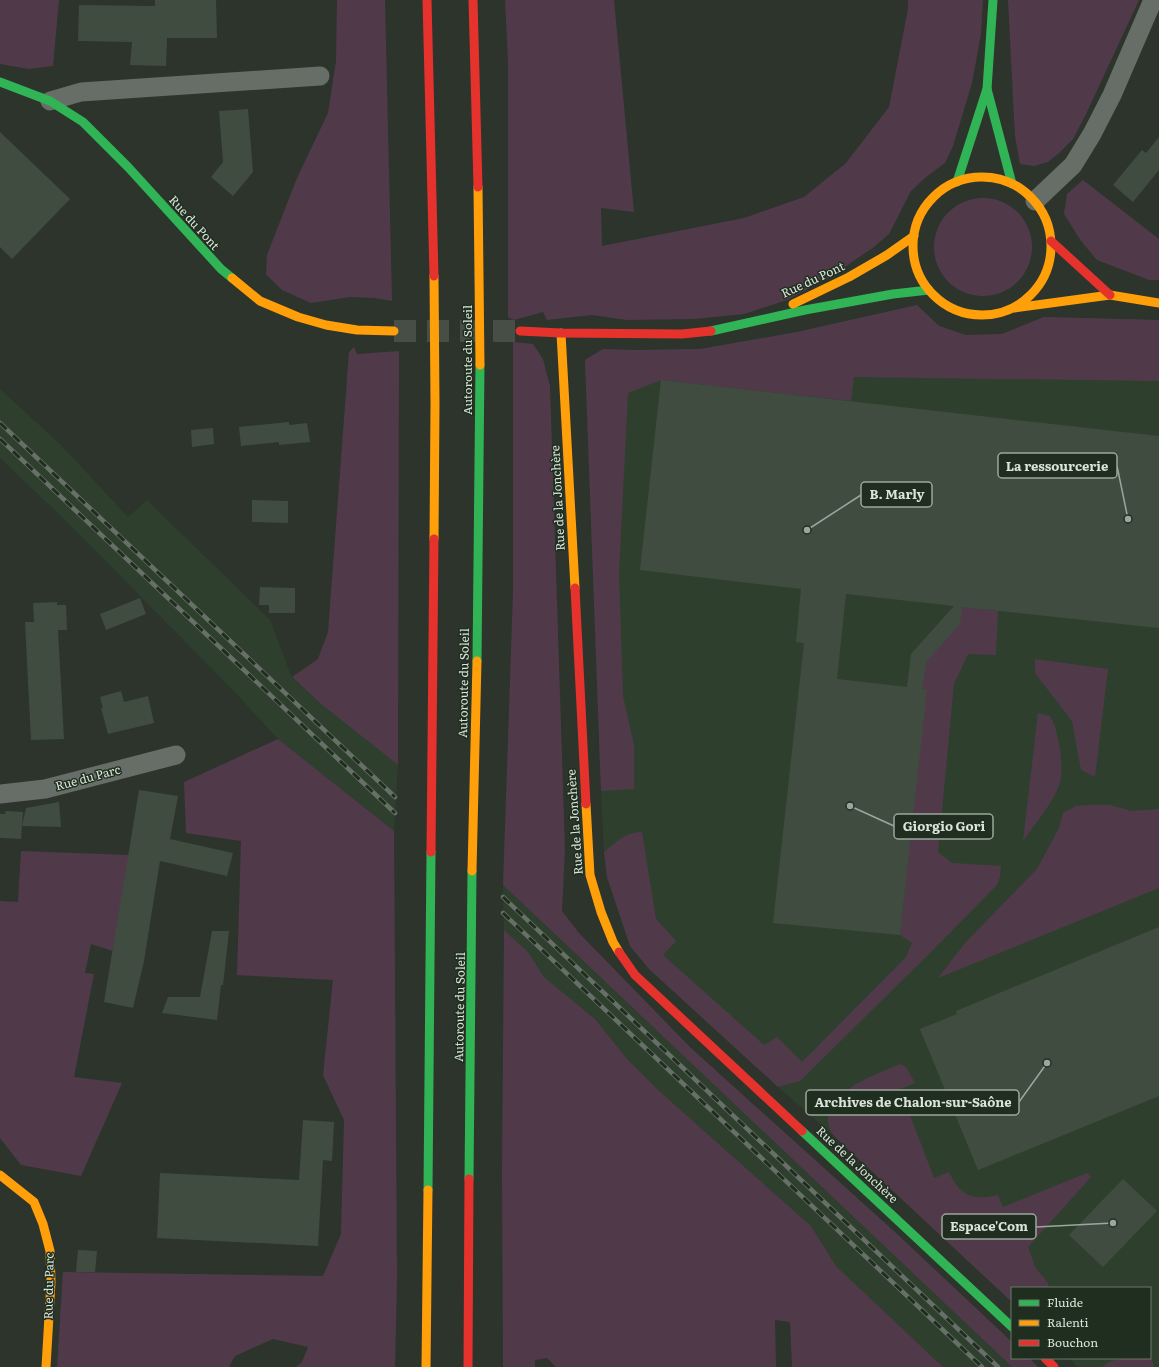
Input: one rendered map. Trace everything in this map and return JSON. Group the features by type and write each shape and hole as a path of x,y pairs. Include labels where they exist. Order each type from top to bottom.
{"main road":[{"path":"426,1367 435,404 434,245 427,0"},
{"name":"Autoroute du Soleil","path":"468,1367 473,902 472,843 477,674 480,403 479,243 473,0"},
{"path":"957,182 987,90 993,0"},
{"name":"Rue du Pont","path":"0,82 50,101 83,122 128,167 221,270 260,301 298,317 326,324 357,330 394,331"},
{"path":"987,90 1012,184"},
{"path":"1013,308 1034,292 1042,281 1049,262 1051,241 1046,220 1035,201 1024,191 1012,184 998,179 983,177 970,178 945,188 934,196 919,218 913,244 917,271 929,290 947,306 971,314 984,315 999,313 1013,308 1110,295 1159,303"},
{"name":"Rue du Pont","path":"714,332 796,303 849,277 887,255 914,236"},
{"path":"1051,241 1110,295"},
{"name":"Rue du Pont","path":"520,331 561,333 682,334 714,332 805,310 893,294 929,290"},
{"name":"Rue de la Jonchère","path":"561,333 590,875 601,912 613,942 635,975 1011,1326"},
{"name":"Rue du Parc","path":"0,1175 34,1202 43,1224 50,1251 51,1282 46,1367"},
{"path":"1045,1359 1054,1367"}],"street":[{"path":"1035,201 1073,165 1092,134 1112,95 1153,0"},
{"path":"50,101 81,92 320,76"},
{"name":"Rue du Parc","path":"0,794 46,789 176,755"}],"shaded area":[{"path":"0,0 59,0 53,66 29,69 0,64"},
{"path":"337,0 385,0 392,301 375,298 350,297 311,303 282,290 266,274 267,255 297,178 328,113 336,61"},
{"path":"505,0 614,0 634,212 601,208 602,246 744,218 804,197 846,163 889,107 908,9 908,0 983,0 981,34 972,83 953,146 945,163 926,177 911,191 889,234 874,247 827,279 787,300 744,314 694,319 627,320 592,315 547,320 543,312 514,320 508,317 508,61"},
{"path":"1008,0 1139,0 1073,139 1048,162 1034,166 1020,164 1015,136"},
{"path":"1083,180 1159,239 1159,280 1149,280 1097,260 1081,241 1064,214 1067,194"},
{"path":"983,198 1002,202 1018,212 1028,228 1032,247 1028,266 1018,282 1002,292 983,296 964,292 948,282 938,266 934,247 938,228 948,212 964,202"},
{"path":"917,305 939,326 966,335 1002,334 1044,317 1159,320 1159,1367 1078,1367 1070,1359 1151,1359 1151,1287 1011,1287 1011,1301 834,1136 649,969 630,946 607,877 604,852 585,360 603,349 700,349 797,332"},
{"path":"917,305 939,326 966,335 1002,334 1044,317 1159,320 1159,381 854,377 851,401 661,380 628,393 619,572 623,696 634,745 634,789 601,791 585,360 603,349 700,349 797,332"},
{"path":"513,342 533,344 543,359 550,386 565,849 562,911 579,933 691,1048 896,1233 1011,1341 1011,1359 1030,1359 1038,1367 1012,1367 503,885 513,592"},
{"path":"354,347 357,354 399,351 398,765 321,704 292,677 318,659 328,632 349,352"},
{"path":"0,389 61,445 128,517 147,500 270,620 292,678 321,704 398,765 394,831 278,739 231,688 64,519 0,458"},
{"path":"962,607 998,611 996,655 968,654 954,684 938,852 952,863 1001,866 1000,877 997,885 800,1081 778,1087 649,969 630,946 607,877 604,852 617,841 631,833 642,832 656,919 676,941 663,955 764,1045 777,1037 802,1062 906,957 912,943 900,935 926,689 922,689 927,661"},
{"path":"1035,659 1108,669 1095,777 1081,770 1072,721 1035,673"},
{"path":"1038,713 1050,716 1054,724 1060,749 1061,777 1056,793 1023,841"},
{"path":"278,739 394,831 397,1278 395,1367 296,1367 302,1362 308,1347 273,1339 235,1356 229,1367 57,1367 63,1272 323,1276 341,1234 344,1120 323,1075 333,980 237,975 241,841 186,833 184,782"},
{"path":"1110,805 1132,811 1159,809 1159,888 938,978 965,943 1037,869 1059,828 1063,813 1076,806"},
{"path":"21,851 129,855 113,951 91,944 85,973 94,974 74,1077 122,1083 81,1176 21,1165 0,1138 0,901 18,902"},
{"path":"503,885 1012,1367 943,1367 836,1266 811,1226 657,1089 627,1059 596,1020 544,977 528,952 504,930"},
{"path":"504,930 528,952 544,977 596,1020 627,1059 657,1089 811,1226 836,1266 943,1367 792,1367 790,1322 775,1320 776,1367 556,1367 547,1358 535,1360 535,1367 503,1367 502,1173"},
{"path":"900,1064 906,1067 915,1083 900,1089 934,1178 949,1172 958,1187 968,1195 974,1197 989,1197 998,1195 1003,1207 1087,1173 1091,1177 1028,1247 1035,1267 1048,1283 1049,1287 1011,1287 1011,1301 834,1136 829,1128 828,1120 832,1107 848,1089 870,1077"},
{"path":"1119,1359 1151,1359 1154,1367 1102,1367"}],"building":[{"path":"155,0 216,0 217,38 167,38 166,66 130,65 132,42 78,41 79,5 155,6"},
{"path":"248,109 253,172 233,196 211,177 223,162 219,111"},
{"path":"0,132 70,199 12,259 0,247"},
{"path":"1159,137 1159,170 1133,202 1113,185 1142,150 1146,153"},
{"path":"661,380 1159,436 1159,628 962,607 960,624 927,661 922,689 927,689 900,935 773,923 804,643 796,642 801,589 640,570","holes":["846,594 954,606 911,654 907,687 837,679"]},
{"path":"289,422 289,425 307,423 310,442 279,445 279,442 241,446 239,427"},
{"path":"213,428 214,444 192,447 191,430"},
{"path":"252,500 288,501 288,523 252,522"},
{"path":"260,587 295,588 295,613 269,613 269,605 259,605"},
{"path":"140,598 146,614 106,630 100,614"},
{"path":"57,602 57,605 66,605 67,630 58,630 64,739 31,740 25,622 34,622 33,603"},
{"path":"121,691 124,702 148,696 154,723 108,734 101,708 103,708 100,697"},
{"path":"139,790 178,796 170,839 233,853 227,876 160,861 144,961 133,1008 104,1002"},
{"path":"59,802 61,827 22,826 26,808"},
{"path":"6,811 23,812 21,839 0,838 0,814 5,814"},
{"path":"1159,927 1159,1096 978,1170 920,1029 957,1014 956,1011"},
{"path":"212,931 229,931 223,985 221,985 217,1020 162,1013 168,997 200,997"},
{"path":"303,1120 334,1122 332,1161 323,1160 318,1246 157,1238 160,1173 299,1180"},
{"path":"1123,1179 1157,1211 1103,1267 1069,1235"},
{"path":"78,1250 97,1251 95,1272 76,1272"}],"tunnel":[{"path":"394,331 520,331"}],"railway":[{"path":"0,423 395,797"},
{"path":"0,439 395,813"},
{"path":"503,897 998,1367"},
{"path":"503,913 982,1367"}],"traffic: fast":[{"path":"957,182 987,89 993,0"},
{"path":"0,82 50,101 83,122 128,167 221,269 232,278"},
{"path":"987,89 1012,184"},
{"path":"711,331 805,310 893,294 929,290"},
{"path":"477,661 480,365"},
{"path":"428,1190 431,852"},
{"path":"469,1179 472,871"},
{"path":"802,1131 1011,1326"}],"traffic: slow":[{"path":"975,177 989,177 1008,182 1031,197 1046,220 1050,233 1051,246 1050,259 1046,272 1031,295 1008,310 989,315 975,315 956,310 933,295 918,272 913,253 913,239 918,220 933,197 956,182 975,177"},
{"path":"478,187 480,365"},
{"path":"793,304 849,277 887,255 914,236"},
{"path":"434,276 434,539"},
{"path":"232,278 260,301 298,317 326,325 357,330 394,331"},
{"path":"1014,308 1110,295 1159,303"},
{"path":"561,333 575,588"},
{"path":"472,871 477,661"},
{"path":"586,804 590,875 601,912 613,942 619,952"},
{"path":"0,1175 34,1202 43,1224 50,1251 51,1282 46,1367"},
{"path":"426,1367 428,1190"}],"traffic: jam":[{"path":"427,0 434,276"},
{"path":"473,0 478,187"},
{"path":"1051,241 1110,295"},
{"path":"520,331 561,333 682,334 711,331"},
{"path":"431,852 434,539"},
{"path":"575,588 586,804"},
{"path":"619,952 635,975 802,1131"},
{"path":"468,1367 469,1179"},
{"path":"1046,1359 1054,1367"}],"place":[{"name":"La ressourcerie","path":"1128,519"},
{"name":"B. Marly","path":"807,530"},
{"name":"Giorgio Gori","path":"850,806"},
{"name":"Archives de Chalon-sur-Saône","path":"1047,1063"},
{"name":"Espace'Com","path":"1113,1223"}]}
